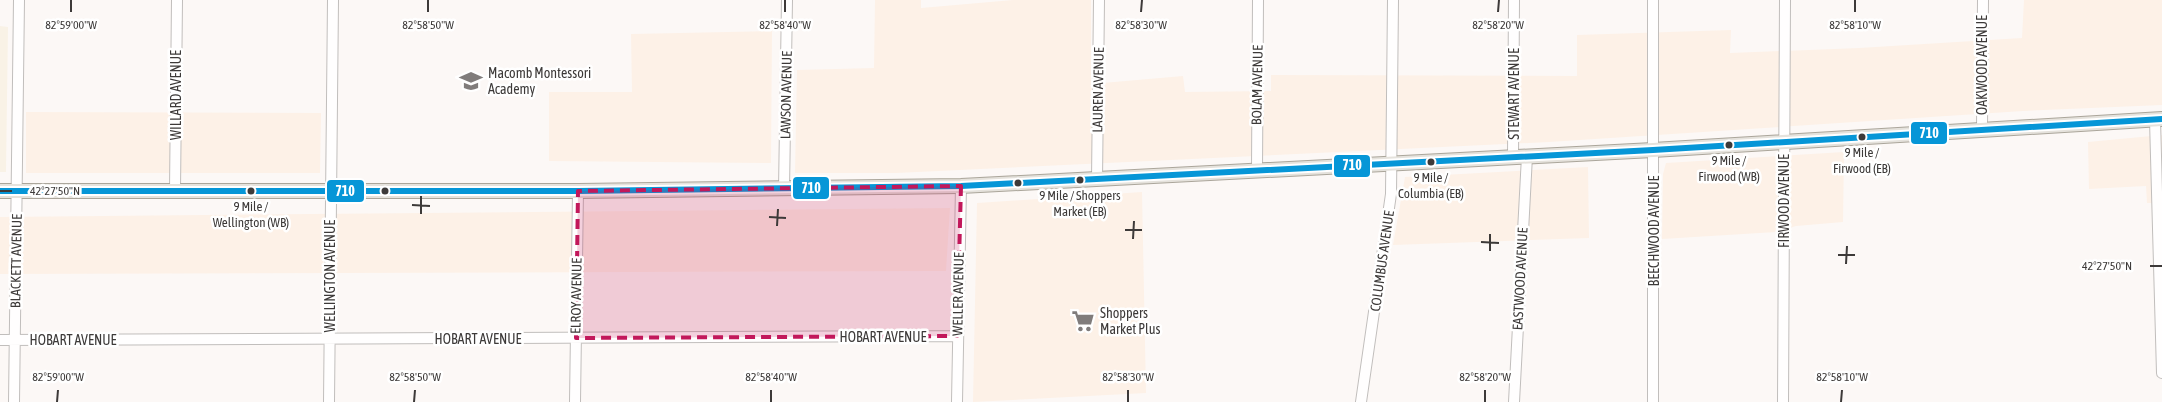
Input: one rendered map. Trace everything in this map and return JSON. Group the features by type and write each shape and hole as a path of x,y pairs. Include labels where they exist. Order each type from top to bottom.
{"main road":[{"path":"0,192 175,190 578,191 961,186 1653,150 2158,120"}],"street":[{"name":"BLACKETT AVENUE","path":"14,402 19,0"},
{"name":"WILLARD AVENUE","path":"175,190 177,0"},
{"name":"WELLINGTON AVENUE","path":"329,402 333,0"},
{"name":"LAWSON AVENUE","path":"784,189 787,0"},
{"name":"LAUREN AVENUE","path":"1097,180 1099,0"},
{"name":"BOLAM AVENUE","path":"1257,170 1258,0"},
{"name":"COLUMBUS AVENUE","path":"1361,402 1391,194 1393,0"},
{"name":"STEWART AVENUE","path":"1513,157 1514,0"},
{"name":"BEECHWOOD AVENUE","path":"1653,0 1653,402"},
{"name":"FIRWOOD AVENUE","path":"1783,402 1785,0"},
{"name":"OAKWOOD AVENUE","path":"1982,129 1983,0"},
{"path":"2158,120 2162,373"},
{"name":"EASTWOOD AVENUE","path":"1514,402 1527,156"},
{"name":"WELLER AVENUE","path":"957,402 961,186"},
{"name":"ELROY AVENUE","path":"575,402 578,191"},
{"name":"HOBART AVENUE","path":"0,340 957,336"}],"highlighted area":[{"path":"961,186 957,336 576,338 578,191"}],"shaded area":[{"path":"875,0 921,0 921,8 1013,0 1091,0 1091,84 1183,76 1185,92 1271,91 1271,75 1577,76 1577,35 1731,30 1730,53 1859,48 2022,38 2024,0 2162,0 2162,105 2023,111 1549,142 896,173 795,173 797,70 874,68"},
{"path":"0,26 8,27 6,172 0,172"},
{"path":"772,31 771,163 549,161 549,92 632,92 631,34"},
{"path":"26,112 321,113 320,173 26,173"},
{"path":"2162,135 2162,203 2147,203 2146,186 2089,189 2088,142"},
{"path":"1844,152 1843,222 1796,226 1776,232 1662,239 1663,174 1666,163"},
{"path":"1588,167 1589,238 1393,245 1405,177"},
{"path":"1142,192 1146,393 973,402 977,203"},
{"path":"950,208 946,271 0,274 0,217"}],"transit line":[{"name":"710","path":"0,191 578,191 961,186 1653,150 2162,119"}],"place":[{"name":"Macomb Montessori Academy","path":"471,81"},
{"name":"9 Mile / Firwood (EB)","path":"1862,137"},
{"name":"9 Mile / Firwood (WB)","path":"1729,145"},
{"name":"9 Mile / Columbia (EB)","path":"1431,162"},
{"name":"9 Mile / Shoppers Market (EB)","path":"1080,180"},
{"name":"9 Mile / Wellington (WB)","path":"251,191"},
{"name":"Shoppers Market Plus","path":"1083,321"}]}
